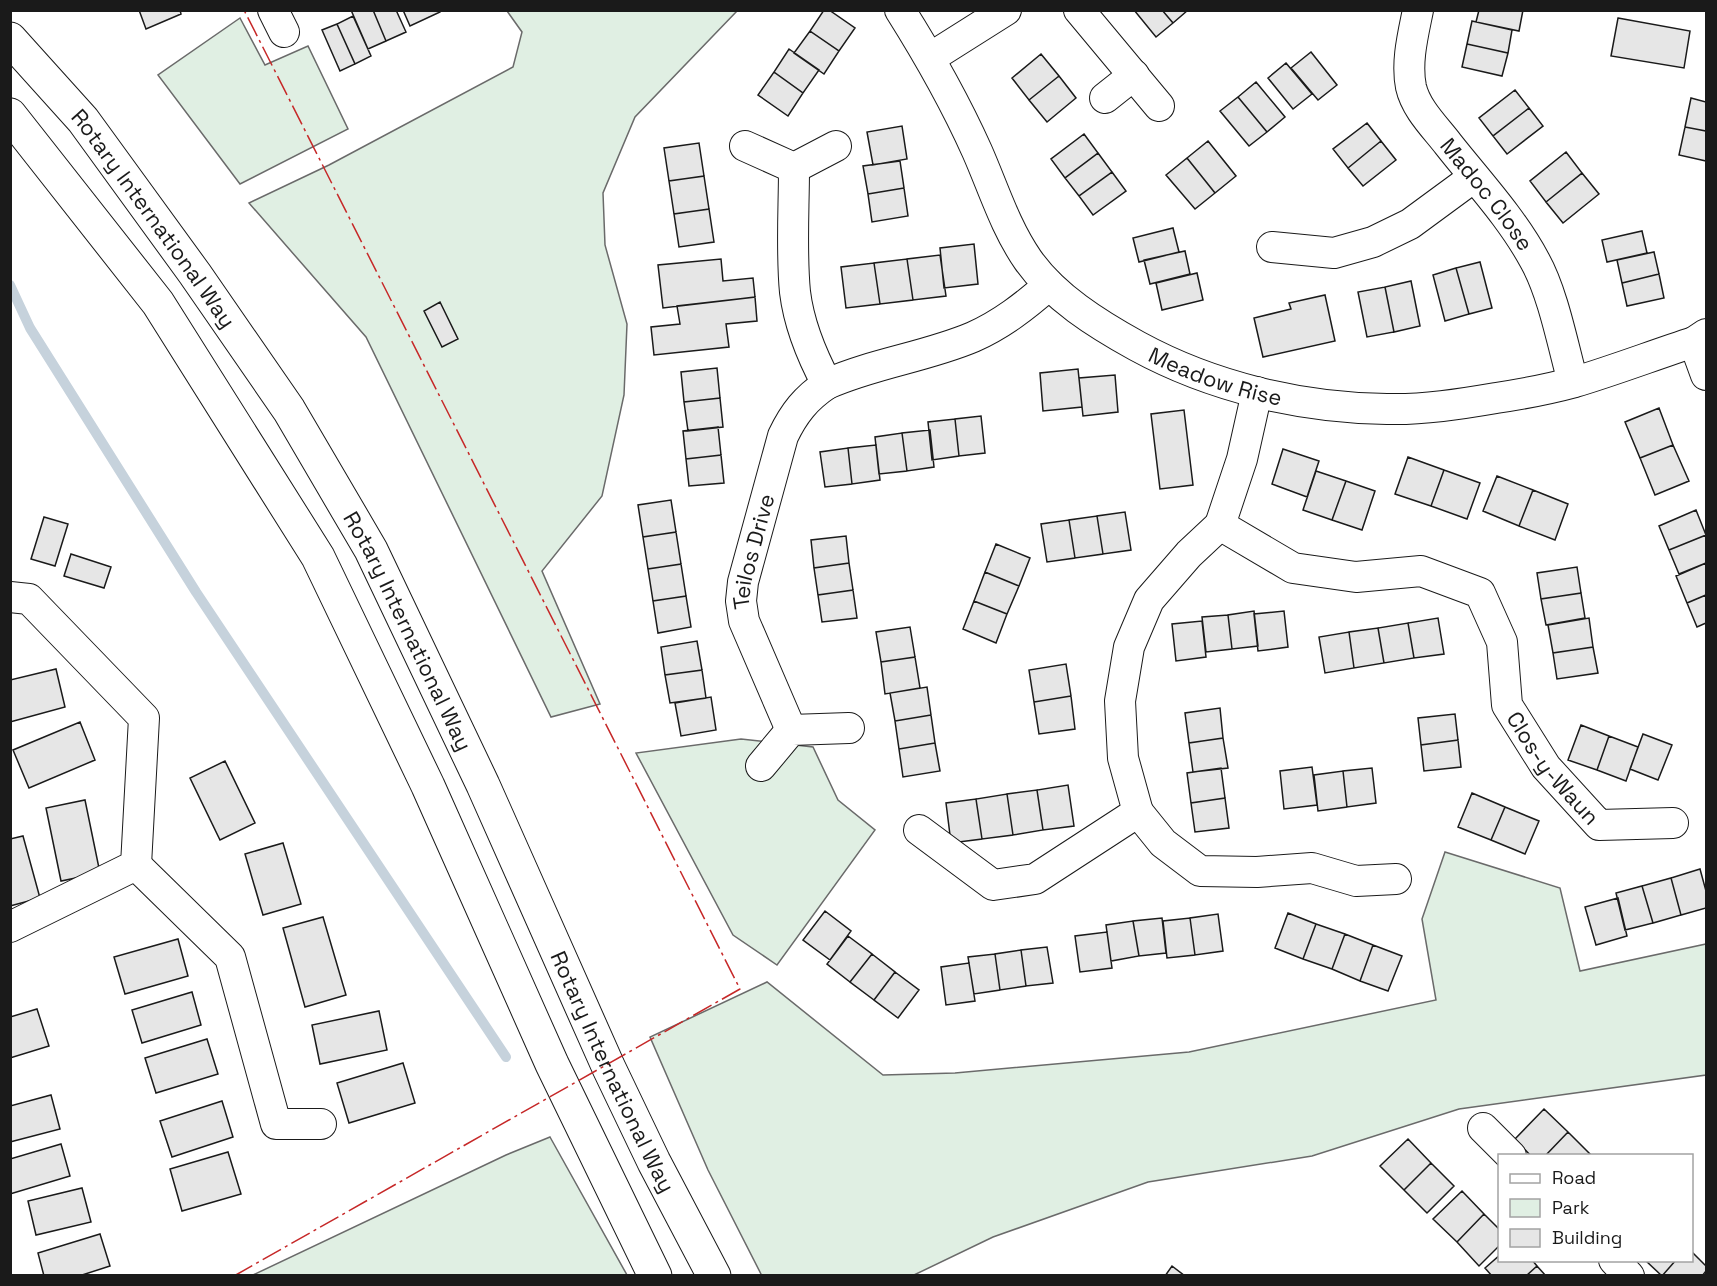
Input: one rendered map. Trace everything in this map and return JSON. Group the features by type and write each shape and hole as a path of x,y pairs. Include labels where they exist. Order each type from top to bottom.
{"main road":[{"name":"Rotary International Way","path":"10,39 83,120 195,274 289,410 371,550 483,785 608,1066 654,1162 714,1275"},
{"name":"Rotary International Way","path":"10,115 158,303 318,557 428,786 552,1064 655,1275"}],"street":[{"name":"Meadow Rise","path":"900,10 930,58 976,148 1011,231 1028,260 1049,285 1079,309 1155,356 1189,371 1257,392 1340,406 1387,409 1479,401 1574,382 1700,338"},
{"path":"930,58 1006,10"},
{"path":"1079,10 1159,106"},
{"name":"Madoc Close","path":"1418,10 1409,66 1411,88 1421,110 1513,227 1536,262 1548,293 1574,382"},
{"path":"1105,98 1134,75"},
{"path":"745,146 794,168"},
{"path":"794,168 836,146"},
{"path":"794,168 795,294 813,359 827,384"},
{"path":"1272,247 1334,253 1373,243 1410,224 1474,177"},
{"name":"Teilos Drive","path":"791,730 744,621 741,601 743,582 783,436 801,404 827,384 849,374 970,338 1019,311 1049,285"},
{"path":"1700,338 1707,375"},
{"path":"1257,392 1242,459 1220,525 1189,554 1149,600 1129,647 1120,701 1123,758 1138,812 1163,843 1200,871 1257,872 1312,867 1356,881 1396,879"},
{"name":"Clos-y-Waun","path":"1220,525 1293,568 1356,577 1421,571 1480,593 1502,642 1507,705 1545,767 1599,825 1673,823"},
{"path":"10,597 29,599 144,718 136,865 230,957 276,1124 321,1125"},
{"path":"761,766 791,730 849,728"},
{"path":"919,830 993,885 1035,879 1138,812"},
{"path":"10,927 136,865"},
{"path":"1483,1128 1509,1154"},
{"path":"1616,1262 1629,1275"}],"green space":[{"path":"507,11 737,11 635,117 603,193 605,245 627,324 624,395 602,496 542,571 600,704 551,717 366,337 249,203 329,165 513,67 522,32"},
{"path":"240,18 265,65 308,46 348,129 240,184 158,75"},
{"path":"741,739 813,747 838,800 875,830 777,965 733,935 636,753"},
{"path":"1445,852 1560,888 1580,971 1706,944 1706,1075 1459,1109 1312,1156 1148,1182 993,1237 914,1275 762,1276 708,1170 650,1037 767,982 883,1075 955,1073 1189,1052 1436,1000 1422,919"},
{"path":"550,1137 627,1275 253,1275 506,1155"}],"building":[{"path":"139,10 180,10 181,14 146,29"},
{"path":"351,10 373,10 386,41 368,49"},
{"path":"373,10 396,10 406,32 386,41"},
{"path":"403,10 440,10 440,12 410,26"},
{"path":"824,10 829,10 855,28 839,51 810,31"},
{"path":"1134,10 1162,10 1173,23 1156,37"},
{"path":"1162,10 1188,10 1173,23"},
{"path":"1479,10 1523,10 1519,31 1476,22"},
{"path":"353,16 371,56 355,64 337,24"},
{"path":"1618,18 1690,31 1684,68 1611,56"},
{"path":"1472,21 1512,30 1508,53 1467,44"},
{"path":"337,24 355,64 340,71 322,30"},
{"path":"810,31 839,51 824,74 794,53"},
{"path":"1467,44 1508,53 1502,76 1462,67"},
{"path":"789,49 819,70 803,93 774,72"},
{"path":"1311,52 1337,85 1318,100 1291,68"},
{"path":"1041,54 1059,76 1029,100 1012,78"},
{"path":"1286,63 1312,94 1293,109 1268,78"},
{"path":"774,72 803,93 788,116 758,95"},
{"path":"1059,76 1076,98 1047,122 1029,100"},
{"path":"1256,82 1285,117 1267,132 1238,97"},
{"path":"1515,90 1529,108 1493,136 1479,118"},
{"path":"1238,97 1267,132 1249,146 1220,111"},
{"path":"1691,98 1706,102 1706,131 1685,127"},
{"path":"1529,108 1543,126 1507,154 1493,136"},
{"path":"1367,123 1381,141 1348,168 1333,149"},
{"path":"902,126 907,159 873,165 867,132"},
{"path":"1685,127 1706,131 1706,161 1679,155"},
{"path":"1084,134 1098,153 1065,178 1051,159"},
{"path":"1208,141 1236,176 1215,193 1187,158"},
{"path":"1381,141 1396,160 1363,186 1348,168"},
{"path":"699,143 704,176 669,181 664,148"},
{"path":"1566,152 1582,173 1546,202 1530,181"},
{"path":"1098,153 1112,172 1079,196 1065,178"},
{"path":"1187,158 1215,193 1195,209 1166,175"},
{"path":"900,161 904,188 868,194 863,166"},
{"path":"1112,172 1126,191 1093,215 1079,196"},
{"path":"1582,173 1599,194 1563,223 1546,202"},
{"path":"704,176 709,209 674,214 669,181"},
{"path":"904,188 908,216 872,222 868,194"},
{"path":"709,209 714,242 679,247 674,214"},
{"path":"1173,228 1179,252 1139,262 1133,238"},
{"path":"1642,231 1647,253 1607,262 1602,240"},
{"path":"974,244 978,284 944,288 940,248"},
{"path":"1185,251 1190,274 1150,284 1144,260"},
{"path":"1654,252 1659,274 1622,283 1617,260"},
{"path":"940,255 946,296 913,300 907,259"},
{"path":"721,259 723,281 753,278 755,297 663,308 658,265"},
{"path":"907,259 913,300 880,304 874,263"},
{"path":"1480,262 1492,308 1469,314 1456,268"},
{"path":"874,263 880,304 846,308 841,267"},
{"path":"1456,268 1469,314 1445,321 1433,275"},
{"path":"1197,273 1203,300 1162,310 1156,283"},
{"path":"1659,274 1664,298 1627,306 1622,283"},
{"path":"1411,281 1420,326 1394,332 1385,287"},
{"path":"1385,287 1394,332 1367,337 1358,292"},
{"path":"1325,295 1335,341 1263,357 1254,318 1291,309 1289,303"},
{"path":"755,297 757,321 726,324 729,347 654,355 651,327 680,324 677,306"},
{"path":"440,302 458,339 442,347 424,311"},
{"path":"717,368 720,398 684,402 681,372"},
{"path":"1078,369 1082,407 1043,411 1040,373"},
{"path":"1115,375 1118,412 1083,416 1079,378"},
{"path":"720,398 723,427 688,431 684,402"},
{"path":"1659,408 1673,445 1640,458 1625,422"},
{"path":"1184,410 1193,485 1160,489 1151,414"},
{"path":"981,416 985,453 959,456 955,419"},
{"path":"955,419 959,456 932,460 928,422"},
{"path":"718,427 721,455 686,459 683,431"},
{"path":"930,430 934,467 907,471 902,433"},
{"path":"902,433 907,471 879,474 875,437"},
{"path":"876,445 880,480 852,484 848,448"},
{"path":"1673,445 1689,481 1655,495 1640,458"},
{"path":"848,448 852,484 825,487 820,452"},
{"path":"1283,449 1319,461 1307,497 1272,484"},
{"path":"721,455 724,483 689,486 686,459"},
{"path":"1408,457 1444,470 1431,506 1395,494"},
{"path":"1444,470 1480,483 1467,519 1431,506"},
{"path":"1316,471 1346,481 1332,520 1303,510"},
{"path":"1497,476 1533,490 1519,526 1483,511"},
{"path":"1346,481 1375,491 1362,530 1332,520"},
{"path":"1533,490 1568,504 1555,540 1519,526"},
{"path":"671,500 676,532 643,537 638,505"},
{"path":"1696,510 1706,535 1669,550 1659,526"},
{"path":"1125,512 1131,550 1103,554 1097,516"},
{"path":"1097,516 1103,554 1075,558 1069,520"},
{"path":"44,517 68,524 55,566 31,559"},
{"path":"1069,520 1075,558 1047,562 1041,524"},
{"path":"676,532 681,564 648,569 643,537"},
{"path":"1706,535 1706,563 1679,574 1669,550"},
{"path":"846,536 849,563 814,568 811,540"},
{"path":"996,544 1030,558 1019,586 985,572"},
{"path":"71,554 111,567 104,588 64,576"},
{"path":"849,563 853,590 818,595 814,568"},
{"path":"1706,563 1706,595 1687,603 1676,576"},
{"path":"681,564 686,596 653,601 648,569"},
{"path":"1577,567 1581,593 1541,599 1537,573"},
{"path":"985,572 1019,586 1007,614 974,601"},
{"path":"853,590 857,618 822,622 818,595"},
{"path":"1581,593 1585,618 1546,625 1541,599"},
{"path":"1706,595 1706,623 1697,627 1687,603"},
{"path":"686,596 691,627 658,633 653,601"},
{"path":"974,601 1007,614 996,643 963,629"},
{"path":"1254,611 1258,646 1232,649 1228,615"},
{"path":"1284,611 1288,647 1258,651 1254,614"},
{"path":"1228,615 1232,649 1206,652 1202,617"},
{"path":"1438,618 1444,654 1414,658 1408,623"},
{"path":"1589,618 1593,647 1553,653 1548,625"},
{"path":"1202,621 1206,657 1176,661 1172,624"},
{"path":"1408,623 1414,658 1384,663 1378,628"},
{"path":"910,627 915,657 881,662 876,632"},
{"path":"1378,628 1384,663 1354,668 1349,632"},
{"path":"1349,632 1354,668 1325,673 1319,637"},
{"path":"697,641 702,670 665,675 661,647"},
{"path":"1593,647 1598,673 1557,679 1553,653"},
{"path":"915,657 920,688 885,694 881,662"},
{"path":"1066,664 1071,696 1034,702 1029,670"},
{"path":"56,669 65,707 10,722 10,680"},
{"path":"702,670 706,698 670,703 665,675"},
{"path":"927,687 931,715 895,721 890,693"},
{"path":"1071,696 1075,729 1039,734 1034,702"},
{"path":"711,697 716,730 681,736 675,703"},
{"path":"1220,708 1223,738 1189,743 1185,713"},
{"path":"1455,714 1458,740 1421,745 1418,718"},
{"path":"931,715 935,743 899,749 895,721"},
{"path":"80,722 95,760 29,788 13,750"},
{"path":"1581,725 1609,736 1597,770 1568,760"},
{"path":"1643,734 1672,745 1658,780 1630,769"},
{"path":"1609,736 1638,747 1626,781 1597,770"},
{"path":"1223,738 1228,768 1193,772 1189,743"},
{"path":"1458,740 1461,767 1424,771 1421,745"},
{"path":"935,743 940,771 903,777 899,749"},
{"path":"225,761 255,823 220,840 190,778"},
{"path":"1312,767 1317,805 1284,809 1280,771"},
{"path":"1221,768 1225,798 1191,803 1187,773"},
{"path":"1372,768 1376,803 1347,807 1343,771"},
{"path":"1343,771 1347,807 1318,811 1314,775"},
{"path":"1068,785 1074,826 1043,830 1037,790"},
{"path":"1037,790 1043,830 1013,835 1007,794"},
{"path":"1472,793 1505,807 1491,840 1458,827"},
{"path":"1007,794 1013,835 982,839 976,799"},
{"path":"1225,798 1229,828 1195,832 1191,803"},
{"path":"976,799 982,839 951,843 946,803"},
{"path":"85,800 100,873 61,881 46,808"},
{"path":"1505,807 1539,821 1525,854 1491,840"},
{"path":"23,836 40,898 10,906 10,839"},
{"path":"283,843 301,904 263,915 245,854"},
{"path":"1700,869 1706,891 1706,908 1681,915 1671,878"},
{"path":"1671,878 1681,915 1653,923 1642,886"},
{"path":"1642,886 1653,923 1625,930 1616,893"},
{"path":"1618,898 1627,936 1596,945 1585,907"},
{"path":"825,911 851,931 830,960 803,940"},
{"path":"1288,913 1316,924 1303,959 1275,948"},
{"path":"1218,914 1223,951 1195,955 1190,918"},
{"path":"323,917 346,995 305,1007 283,928"},
{"path":"1162,918 1166,953 1139,956 1133,921"},
{"path":"1190,918 1195,955 1167,958 1163,921"},
{"path":"1133,921 1139,956 1111,961 1106,925"},
{"path":"1316,924 1345,934 1332,969 1303,959"},
{"path":"1107,932 1112,968 1080,972 1075,936"},
{"path":"1345,934 1373,945 1360,981 1332,969"},
{"path":"848,936 872,954 850,982 827,964"},
{"path":"178,939 188,976 125,994 114,957"},
{"path":"1373,945 1402,956 1388,991 1360,981"},
{"path":"1047,947 1053,983 1026,986 1021,950"},
{"path":"1021,950 1026,986 1000,990 995,954"},
{"path":"872,954 895,972 874,1000 850,982"},
{"path":"995,954 1000,990 974,994 968,957"},
{"path":"969,963 975,1001 946,1005 941,967"},
{"path":"895,972 919,990 898,1018 874,1000"},
{"path":"192,992 201,1025 142,1043 132,1010"},
{"path":"37,1009 49,1046 10,1058 10,1017"},
{"path":"379,1011 387,1050 320,1064 312,1025"},
{"path":"207,1039 218,1074 156,1093 145,1058"},
{"path":"403,1063 415,1103 349,1123 337,1083"},
{"path":"51,1095 60,1129 10,1142 10,1106"},
{"path":"222,1101 233,1137 172,1157 160,1121"},
{"path":"1544,1109 1568,1132 1547,1154 1529,1154 1515,1139"},
{"path":"1568,1132 1590,1154 1547,1154"},
{"path":"1408,1139 1431,1163 1404,1190 1380,1166"},
{"path":"61,1144 70,1176 10,1194 10,1159"},
{"path":"228,1152 241,1194 182,1211 170,1169"},
{"path":"1431,1163 1454,1186 1427,1213 1404,1190"},
{"path":"82,1188 91,1222 36,1235 28,1201"},
{"path":"1462,1191 1484,1214 1457,1242 1433,1219"},
{"path":"1484,1214 1498,1228 1498,1247 1479,1266 1457,1242"},
{"path":"100,1234 110,1266 79,1276 44,1276 38,1253"},
{"path":"1693,1253 1706,1266 1706,1271 1702,1276 1662,1276 1674,1262 1693,1262"},
{"path":"1498,1257 1498,1262 1534,1262 1537,1266 1526,1276 1492,1276 1485,1268"},
{"path":"1647,1262 1674,1262 1662,1276"},
{"path":"1172,1266 1185,1276 1165,1276"},
{"path":"1537,1266 1546,1276 1526,1276"}],"waterway":[{"path":"10,285 30,328 196,592 506,1057"}],"power":[{"path":"234,1276 740,989 244,10"}]}
